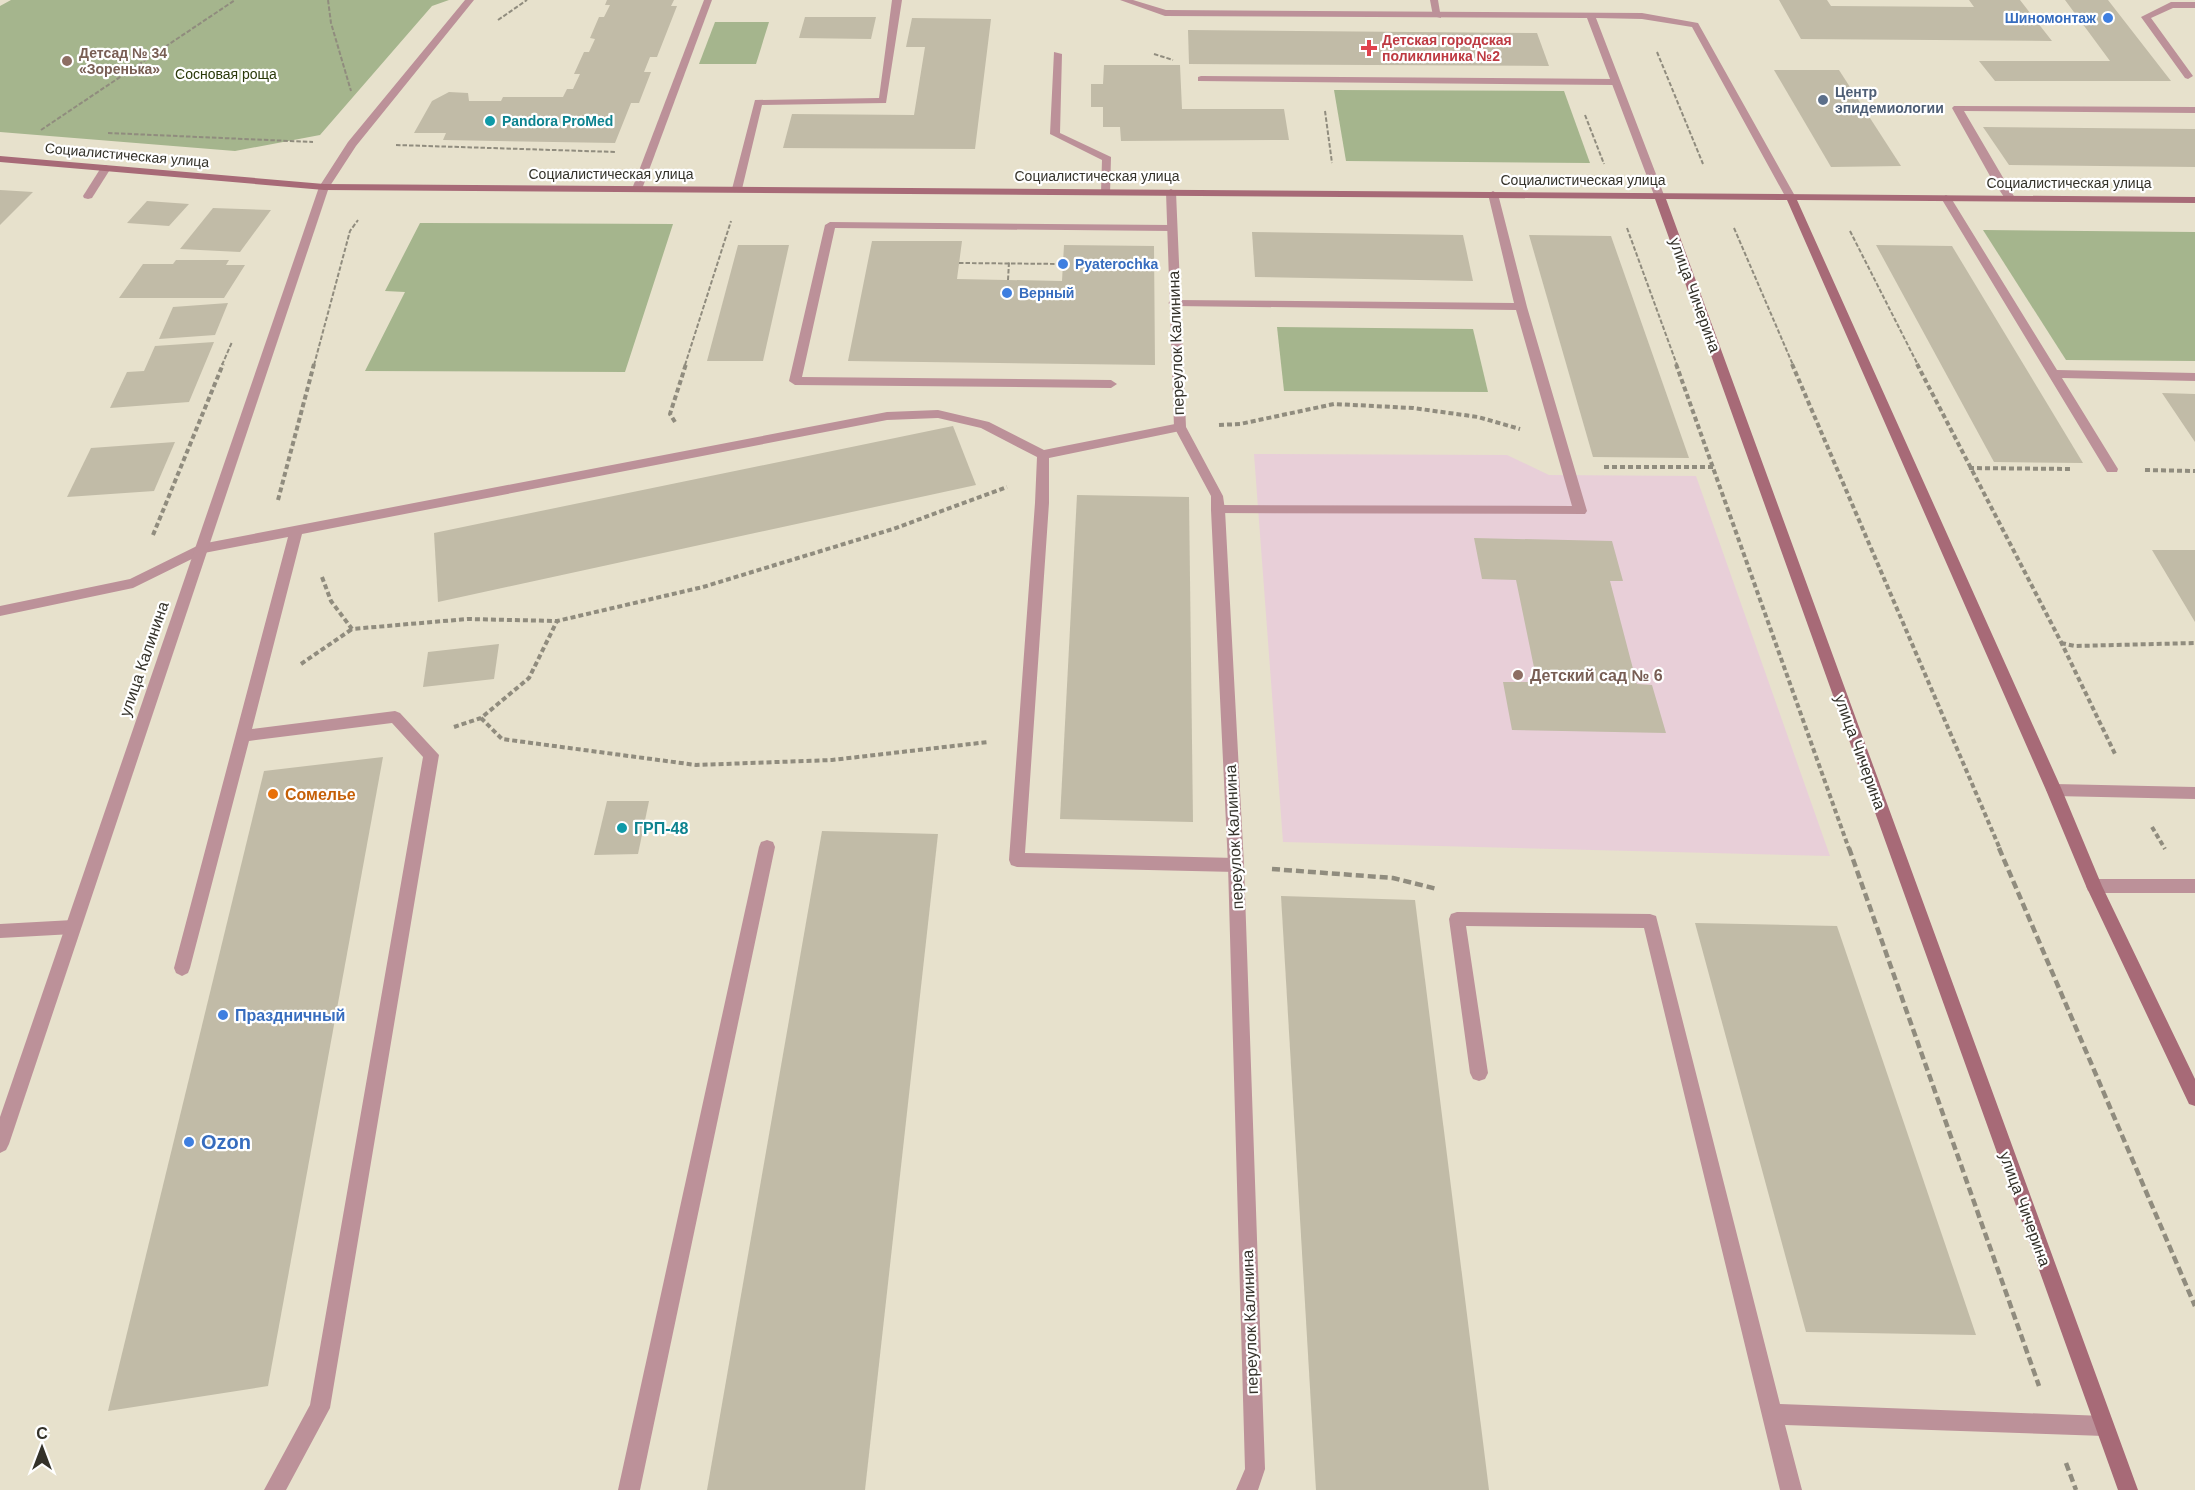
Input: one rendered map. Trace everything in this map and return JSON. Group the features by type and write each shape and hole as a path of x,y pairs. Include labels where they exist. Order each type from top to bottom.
{"street":[{"name":"улица Калинина","path":"0,1144 324,187 354,142 470,0"},
{"path":"637,189 708,0"},
{"path":"736,189 758,102 883,101 897,0"},
{"path":"1124,0 1165,13 1642,16 1695,25 1790,196 2054,790 2094,886 2195,1098"},
{"path":"1434,0 1438,16"},
{"path":"2188,76 2146,17 2171,5 2195,5"},
{"name":"улица Чичерина","path":"1590,15 1659,195 2128,1490"},
{"path":"1057,54 1054,134 1107,159 1106,192"},
{"path":"1201,79 1615,82"},
{"path":"2010,198 1957,108 2195,110"},
{"name":"Социалистическая улица","path":"0,159 324,187 2195,200"},
{"path":"88,196 106,168"},
{"name":"переулок Калинина","path":"1171,192 1180,427 1217,496 1218,510 1236,865 1255,1469 1247,1490"},
{"path":"1218,510 1580,511 1521,307 1494,194"},
{"path":"1946,198 2112,469"},
{"path":"1111,384 795,381 830,225 1171,228"},
{"path":"1174,303 1521,307"},
{"path":"2055,374 2195,377"},
{"path":"0,611 133,583 201,549 887,416 938,414 985,425 1043,455 1180,427"},
{"path":"1043,455 1017,860 1236,865"},
{"path":"182,968 296,531"},
{"path":"243,736 395,717 431,754 320,1408 274,1490"},
{"path":"2054,790 2195,793"},
{"path":"628,1490 767,847"},
{"path":"2094,886 2190,886"},
{"path":"1479,1073 1458,919 1650,921 1791,1490"},
{"path":"0,931 73,927"},
{"path":"1772,1414 2104,1426"}],"path":[{"path":"41,130 235,0"},
{"path":"328,0 327,18 350,78 354,142"},
{"path":"1642,16 1707,173"},
{"path":"1320,81 1332,164"},
{"path":"1572,82 1607,172"},
{"path":"31,129 53,130"},
{"path":"101,132 651,153"},
{"path":"689,454 685,437 670,414 732,217"},
{"path":"1858,226 1849,231 2061,642 2133,792 2190,886"},
{"path":"1734,228 2195,1306"},
{"path":"278,501 350,231"},
{"path":"959,263 1063,264"},
{"path":"133,583 235,334"},
{"path":"1180,427 1240,424 1334,404 1413,408 1478,417 1560,441"},
{"path":"1568,467 1714,467"},
{"path":"256,683 304,662 352,629 467,619 557,621 703,587 893,529 1042,475"},
{"path":"320,526 316,560 331,601 352,629"},
{"path":"416,738 481,718 530,678 557,621"},
{"path":"2061,642 2075,646 2195,643"},
{"path":"481,718 502,738 696,765 832,760 1025,737"},
{"path":"1236,865 1393,878 1440,890 1458,919"}],"shaded area":[{"name":"Детский сад № 6","path":"1254,454 1507,455 1549,475 1696,476 1830,856 1283,842"}],"green space":[{"name":"Сосновая роща","path":"11,0 449,0 432,6 320,135 235,151 0,132 0,6"},
{"path":"715,22 769,22 756,64 699,64"},
{"path":"1334,90 1564,91 1590,163 1346,161"},
{"path":"420,223 673,224 625,372 365,371 405,292 385,291"},
{"path":"1983,230 2195,232 2195,361 2066,360"},
{"path":"1277,327 1473,329 1488,392 1284,391"}],"building":[{"path":"607,0 674,0 671,6 677,6 657,57 650,57 644,72 651,72 639,103 631,103 615,143 443,140 446,133 414,133 432,101 449,92 468,93 469,101 501,101 503,97 563,97 567,89 573,89 580,74 574,74 584,52 589,52 595,39 590,38 599,17 604,17 610,5 605,5"},
{"path":"1779,0 1827,0 1831,6 1974,7 1969,0 2020,0 2052,41 1801,39"},
{"path":"2065,0 2108,0 2171,81 1995,81 1979,61 2110,61"},
{"path":"805,17 876,17 871,39 799,38"},
{"path":"912,18 991,19 975,149 783,148 792,114 914,115 925,47 906,47"},
{"path":"1188,30 1537,33 1549,66 1189,64"},
{"path":"1104,65 1180,65 1182,109 1284,109 1289,140 1121,141 1120,127 1103,127 1103,107 1091,107 1091,84 1103,84"},
{"path":"1774,70 1839,70 1901,166 1831,167"},
{"path":"1983,127 2195,129 2195,167 2009,165"},
{"path":"0,190 33,192 0,225"},
{"path":"147,201 189,204 169,226 127,223"},
{"path":"213,208 271,210 240,252 180,249"},
{"path":"1252,232 1463,235 1473,281 1255,277"},
{"path":"1529,235 1611,236 1689,458 1593,457"},
{"path":"872,241 962,241 957,279 1062,281 1064,245 1154,246 1155,365 848,361"},
{"path":"738,245 789,245 763,361 707,361"},
{"path":"1876,245 1952,246 2083,463 1994,462"},
{"path":"176,260 229,260 226,265 245,265 224,298 119,298 143,264 173,264"},
{"path":"228,303 215,335 159,339 173,307"},
{"path":"214,342 189,402 110,408 127,372 144,371 155,346"},
{"path":"2162,393 2195,394 2195,442"},
{"path":"953,426 976,485 438,602 434,533"},
{"path":"175,442 154,491 67,497 91,448"},
{"path":"1077,495 1189,497 1193,822 1060,819"},
{"path":"1474,538 1612,541 1623,581 1610,581 1637,684 1652,685 1666,733 1512,730 1503,682 1537,682 1516,580 1482,579"},
{"path":"2152,550 2195,550 2195,622"},
{"path":"499,644 494,679 423,687 428,652"},
{"path":"383,757 268,1386 108,1411 264,771"},
{"name":"ГРП-48","path":"607,801 649,801 638,854 594,855"},
{"path":"822,831 938,834 865,1490 707,1490"},
{"path":"1281,896 1415,900 1489,1490 1316,1490"},
{"path":"1695,923 1837,926 1976,1335 1806,1332"}],"place":[{"name":"Шиномонтаж","path":"2108,18"},
{"name":"Детская городская поликлиника №2","path":"1369,48"},
{"name":"Детсад № 34 «Зоренька»","path":"67,61"},
{"name":"Центр эпидемиологии","path":"1823,100"},
{"name":"Pandora ProMed","path":"490,121"},
{"name":"Pyaterochka","path":"1063,264"},
{"name":"Верный","path":"1007,293"},
{"name":"Детский сад № 6","path":"1518,675"},
{"name":"Сомелье","path":"273,794"},
{"name":"ГРП-48","path":"622,828"},
{"name":"Праздничный","path":"223,1015"},
{"name":"Ozon","path":"189,1142"}]}
